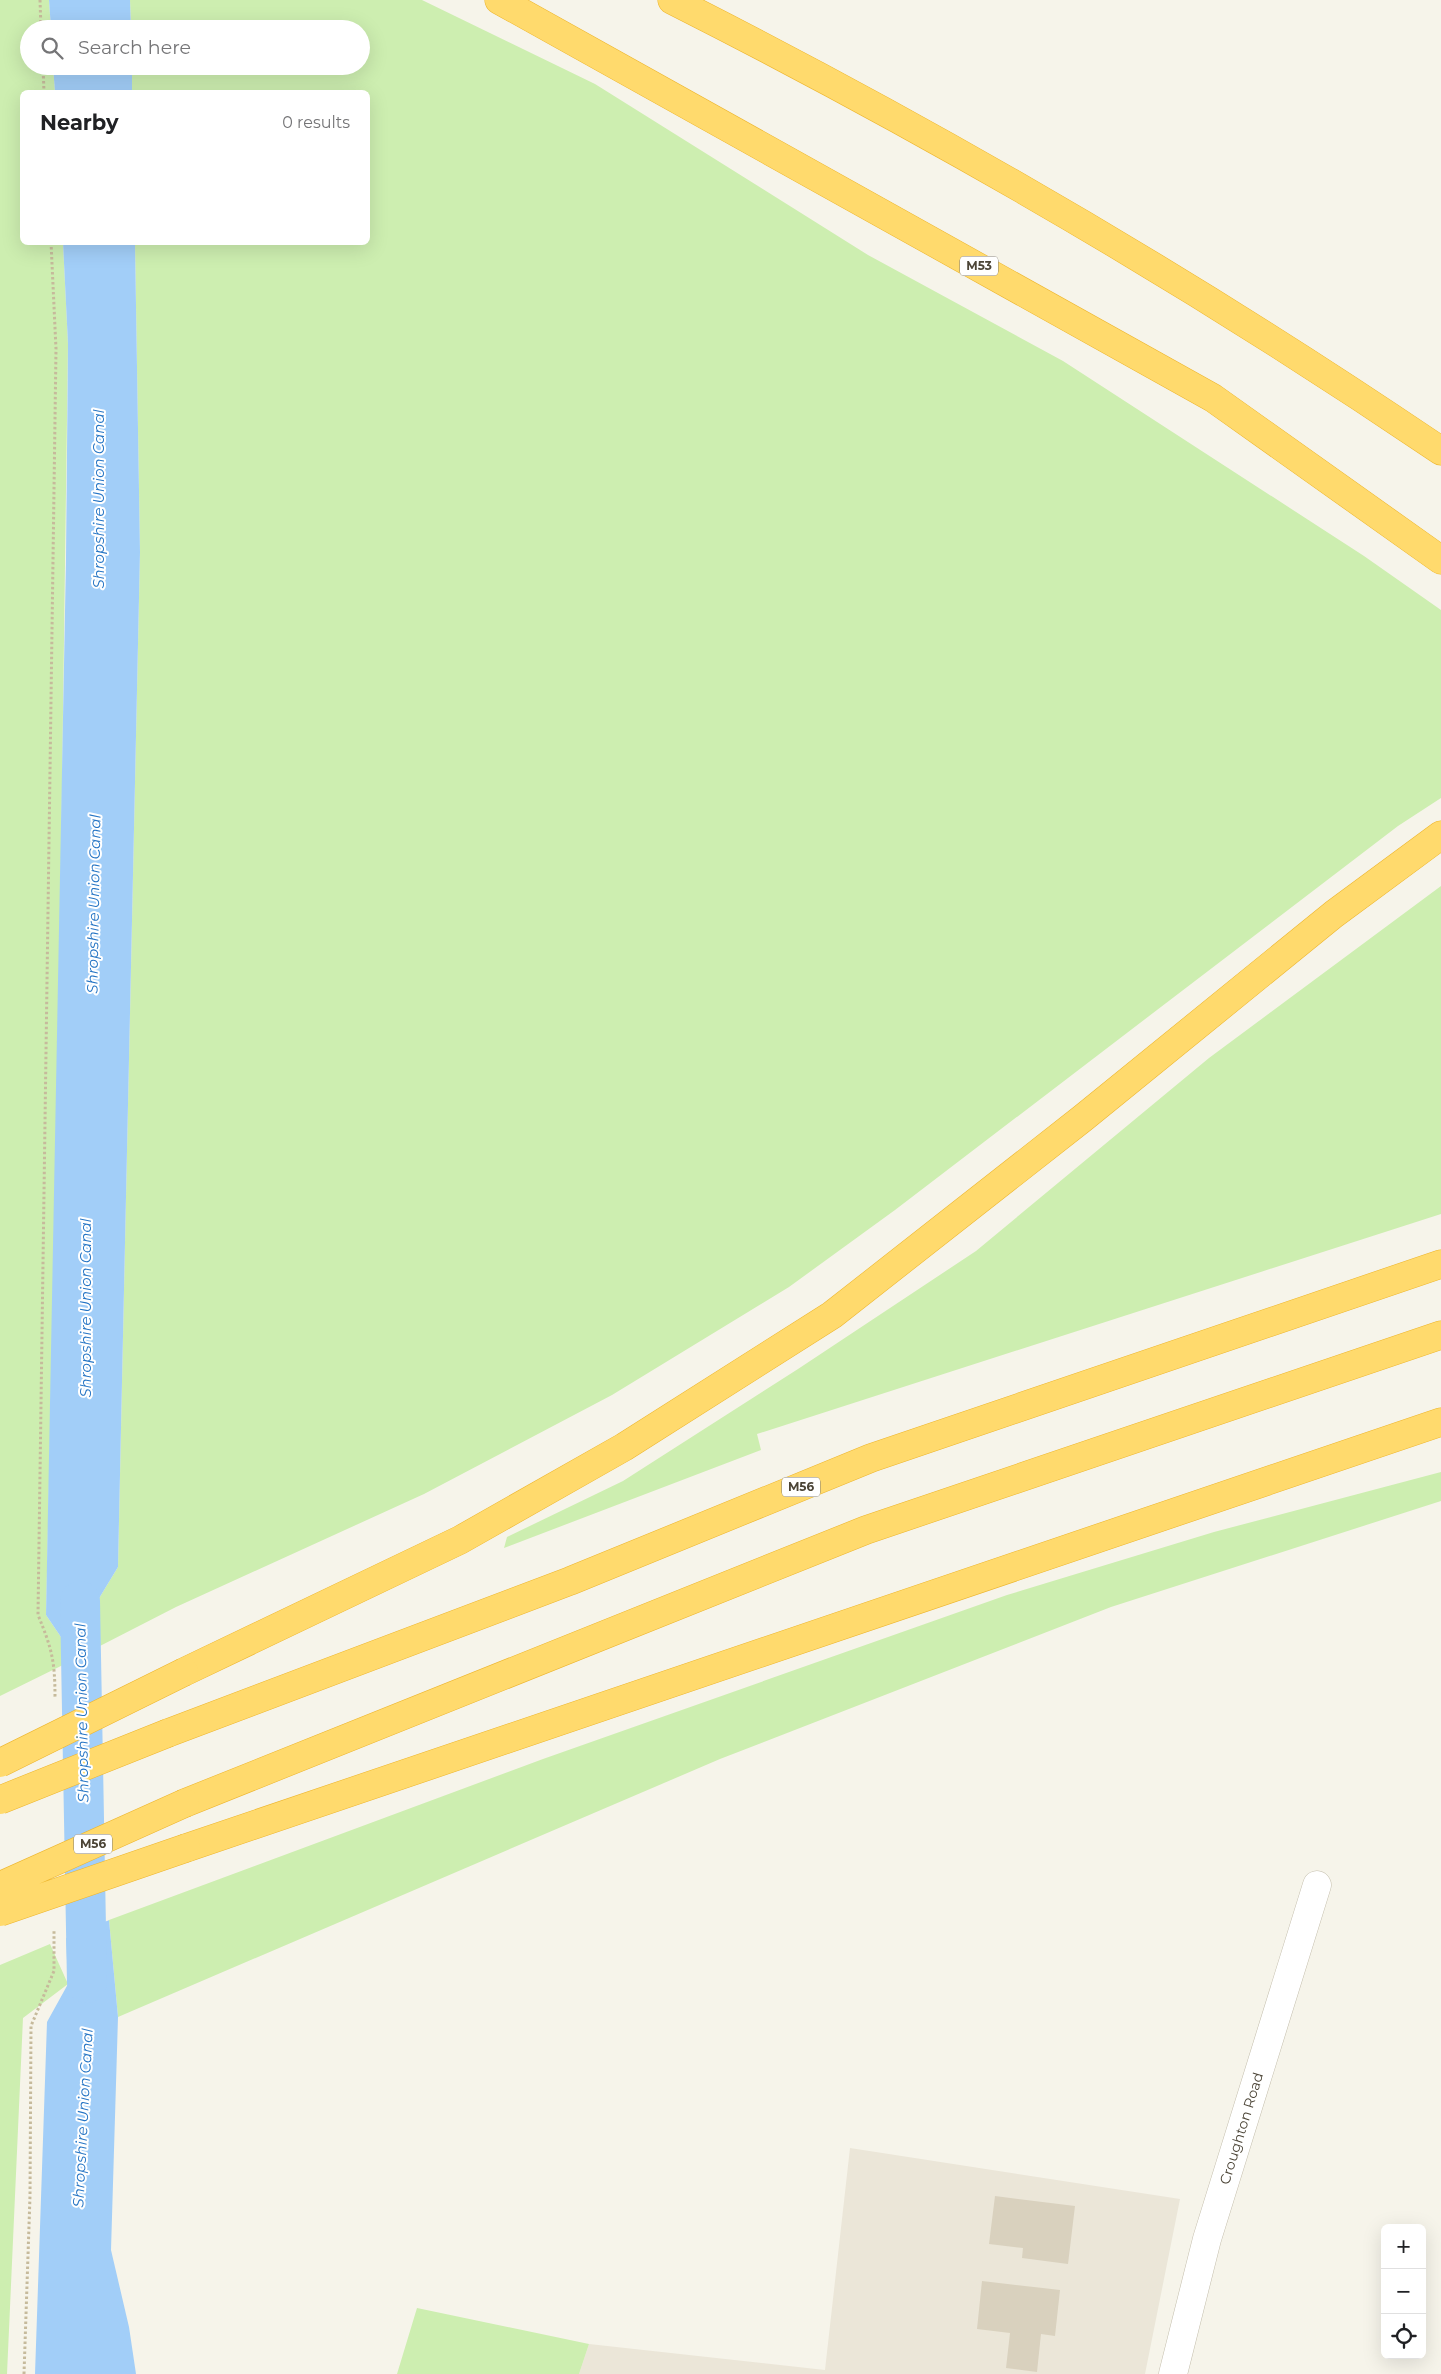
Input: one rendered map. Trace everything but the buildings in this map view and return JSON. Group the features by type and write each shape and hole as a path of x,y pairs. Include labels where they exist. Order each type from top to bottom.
{"highway":[{"name":"M53","path":"499,0 1213,398 1441,560"},
{"path":"672,0 748,39 1041,200 1337,380 1441,451"},
{"path":"0,1763 184,1672 460,1540 624,1447 832,1315 1083,1118 1334,914 1441,835"},
{"name":"M56","path":"0,1800 168,1732 570,1581 872,1458 1441,1264"},
{"name":"M56","path":"0,1886 185,1803 866,1530 1441,1335"},
{"path":"0,1912 1441,1422"}],"street":[{"name":"Croughton Road","path":"1173,2374 1207,2239 1318,1885"}],"path":[{"path":"40,0 41,20"},
{"path":"43,75 44,90"},
{"path":"51,245 56,348 38,1615 51,1647 55,1669 55,1708"},
{"path":"24,2374 30,2196 32,2026 54,1971 54,1922"}],"shaded area":[{"path":"850,2148 1180,2199 1145,2374 579,2374 589,2344 825,2370"}],"green space":[{"path":"0,0 49,0 50,20 20,20 20,75 54,75 55,90 20,90 20,245 63,245 68,344 58,1081 46,1615 63,1640 67,1663 0,1696"},
{"path":"130,0 422,0 595,84 868,255 1063,361 1364,556 1441,610 1441,798 1398,826 895,1210 789,1287 612,1395 424,1494 176,1607 98,1647 98,1600 118,1567 140,552 135,245 370,245 370,90 132,90 132,75 370,75 370,20 131,20"},
{"path":"1441,886 1441,1214 757,1434 761,1450 504,1548 507,1537 623,1481 798,1369 976,1251 1209,1058"},
{"path":"1441,1472 1441,1501 1111,1607 720,1759 118,2017 109,1920 543,1759 1007,1595 1214,1532"},
{"path":"50,1944 68,1984 23,2018 7,2374 0,2374 0,1965"},
{"path":"417,2308 589,2344 579,2374 397,2374"}],"water":[{"path":"49,0 130,0 131,20 50,20"},
{"path":"54,75 132,75 132,90 55,90"},
{"path":"63,245 135,245 140,552 118,1567 98,1600 98,1647 82,1657 67,1663 63,1640 46,1615 66,559 68,344"},
{"path":"109,1920 118,2017 111,2250 129,2327 136,2374 35,2374 47,2022 68,1984 66,1937"}],"pier":[{"path":"109,1917 109,1920 64,1939 65,1935"}],"waterway":[{"name":"Shropshire Union Canal","path":"80,1601 87,1983"}]}
